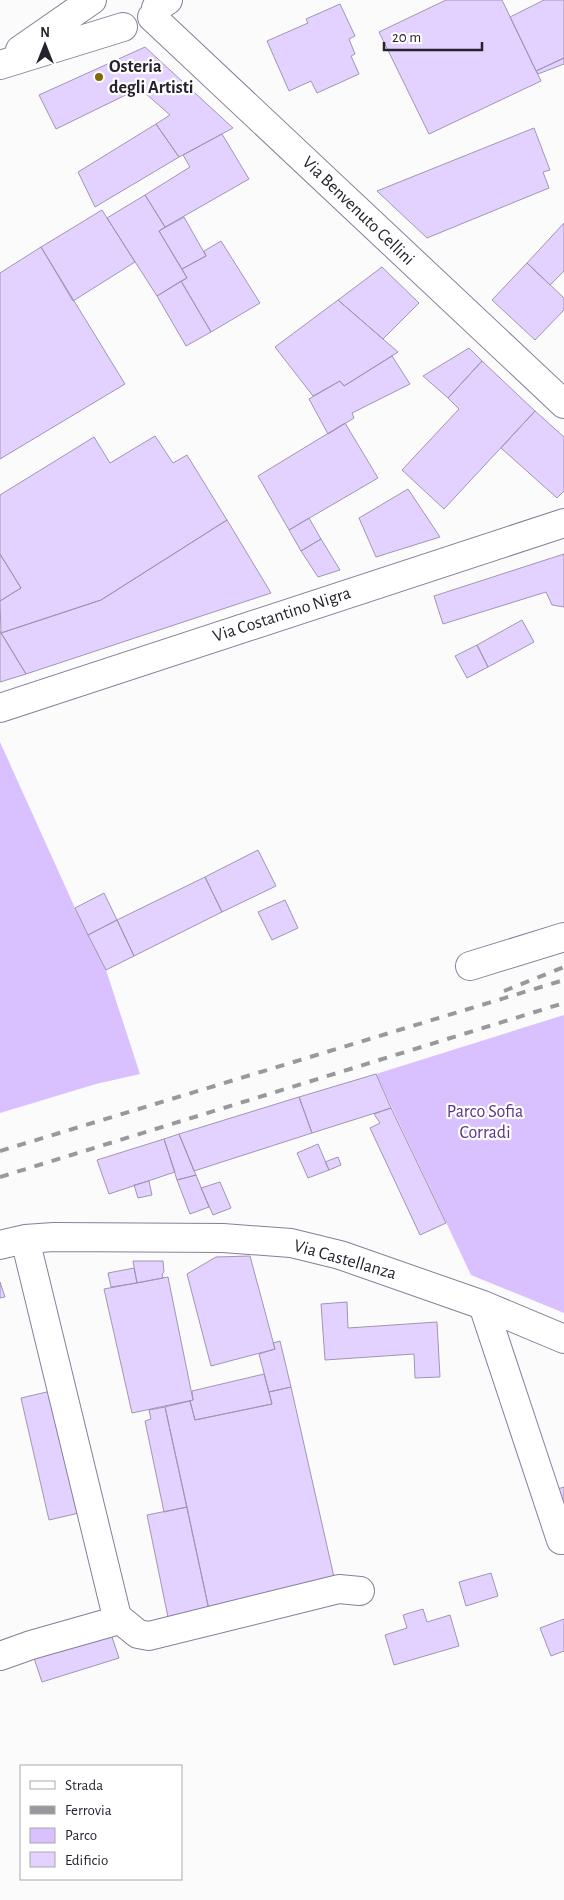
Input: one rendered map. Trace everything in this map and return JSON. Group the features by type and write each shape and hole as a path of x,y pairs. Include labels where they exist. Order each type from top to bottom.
{"street":[{"path":"0,64 92,0"},
{"path":"101,0 102,7 110,19 123,27"},
{"path":"0,64 123,27 139,26 158,6"},
{"name":"Via Benvenuto Cellini","path":"158,6 564,404"},
{"name":"Via Costantino Nigra","path":"0,708 564,523"},
{"path":"470,966 564,937"},
{"name":"Via Castellanza","path":"117,1618 12,1242 54,1237 223,1238 291,1244 340,1255 483,1305 564,1339"},
{"path":"483,1305 561,1540"},
{"path":"0,1656 31,1645 112,1622 117,1618 138,1634 149,1636 339,1589 360,1591"}],"green space":[{"path":"0,742 75,908 106,970 140,1074 96,1084 0,1113"},
{"name":"Parco Sofia Corradi","path":"564,1015 564,1313 471,1275 376,1074"}],"building":[{"path":"446,0 502,0 541,81 429,134 379,32"},
{"path":"544,0 564,0 564,58 536,71 510,17"},
{"path":"340,4 355,36 349,39 355,54 351,56 359,74 317,93 311,81 289,91 267,41 308,23 306,19"},
{"path":"145,47 233,128 179,157 156,124 170,115 144,92 136,90 56,129 39,95"},
{"path":"564,58 564,64 538,74 536,71"},
{"path":"156,124 179,157 95,207 78,172"},
{"path":"534,128 550,170 543,172 549,188 427,238 377,191"},
{"path":"222,134 249,179 165,227 145,195 190,167 183,155"},
{"path":"145,195 165,227 159,231 187,278 157,296 107,218"},
{"path":"102,210 135,262 73,301 41,247"},
{"path":"184,217 206,256 182,269 159,231"},
{"path":"564,223 564,271 550,285 527,263"},
{"path":"221,241 260,303 211,332 181,281 187,278 182,269 206,256 204,251"},
{"path":"41,247 125,384 0,459 0,273"},
{"path":"527,263 564,298 564,310 535,340 492,300"},
{"path":"382,267 419,303 383,339 338,300"},
{"path":"181,281 211,332 186,346 157,296"},
{"path":"338,300 398,352 344,386 340,381 313,396 275,347"},
{"path":"469,348 482,361 448,398 423,376"},
{"path":"392,356 410,384 352,413 354,418 328,434 309,399 340,381 344,386"},
{"path":"482,361 535,411 444,509 402,470 459,409 448,398"},
{"path":"535,411 564,437 564,491 557,498 501,448"},
{"path":"345,423 378,478 289,530 258,476"},
{"path":"155,436 173,463 187,455 227,520 101,600 1,633 0,601 21,588 0,554 0,495 94,437 110,463"},
{"path":"408,489 440,537 376,557 359,518"},
{"path":"309,518 321,539 301,551 289,530"},
{"path":"227,520 271,593 26,674 1,633 101,600"},
{"path":"321,539 340,570 318,577 301,551"},
{"path":"0,554 21,588 0,601"},
{"path":"564,554 564,607 552,605 546,592 443,624 434,596"},
{"path":"522,620 534,642 488,667 477,645"},
{"path":"0,631 26,674 0,682"},
{"path":"477,645 488,667 467,678 455,656"},
{"path":"258,850 276,886 222,912 205,877"},
{"path":"205,877 222,912 134,956 117,920"},
{"path":"104,893 117,920 88,935 75,908"},
{"path":"285,900 298,928 272,940 258,912"},
{"path":"117,920 134,956 106,970 88,935"},
{"path":"376,1074 391,1108 312,1133 299,1097"},
{"path":"299,1097 312,1133 194,1171 179,1134"},
{"path":"391,1108 446,1223 420,1235 370,1128 380,1123 374,1114"},
{"path":"179,1134 196,1175 177,1180 164,1139"},
{"path":"164,1139 175,1172 109,1194 97,1160"},
{"path":"318,1144 329,1170 308,1178 297,1153"},
{"path":"338,1157 341,1165 329,1170 325,1162"},
{"path":"196,1175 209,1207 190,1214 177,1180"},
{"path":"149,1181 152,1195 138,1198 134,1185"},
{"path":"220,1182 231,1208 213,1215 201,1188"},
{"path":"250,1256 275,1349 211,1366 187,1274 216,1257"},
{"path":"133,1261 163,1261 163,1278 137,1283"},
{"path":"134,1268 137,1283 111,1287 108,1273"},
{"path":"168,1277 193,1400 132,1413 104,1289"},
{"path":"0,1282 5,1297 0,1298"},
{"path":"347,1302 348,1328 437,1322 440,1377 415,1378 414,1354 325,1360 321,1304"},
{"path":"280,1341 291,1387 269,1392 259,1354 275,1349 273,1343"},
{"path":"264,1374 272,1404 195,1420 190,1401 193,1400 192,1391"},
{"path":"291,1387 334,1577 209,1610 165,1407 190,1401 195,1420 272,1404 269,1392"},
{"path":"51,1391 79,1513 49,1520 21,1398"},
{"path":"165,1407 187,1507 164,1512 145,1421 151,1419 149,1410"},
{"path":"564,1487 564,1516 554,1490"},
{"path":"187,1507 209,1610 169,1622 147,1515"},
{"path":"491,1573 498,1596 466,1606 459,1582"},
{"path":"423,1609 427,1622 450,1615 459,1646 394,1665 385,1635 407,1628 403,1615"},
{"path":"564,1619 564,1651 551,1656 540,1628"},
{"path":"109,1628 119,1658 42,1682 32,1652"}],"railway":[{"path":"504,991 564,967"},
{"path":"0,1151 564,980"},
{"path":"0,1177 564,1003"}],"place":[{"name":"Osteria degli Artisti","path":"99,77"}]}
